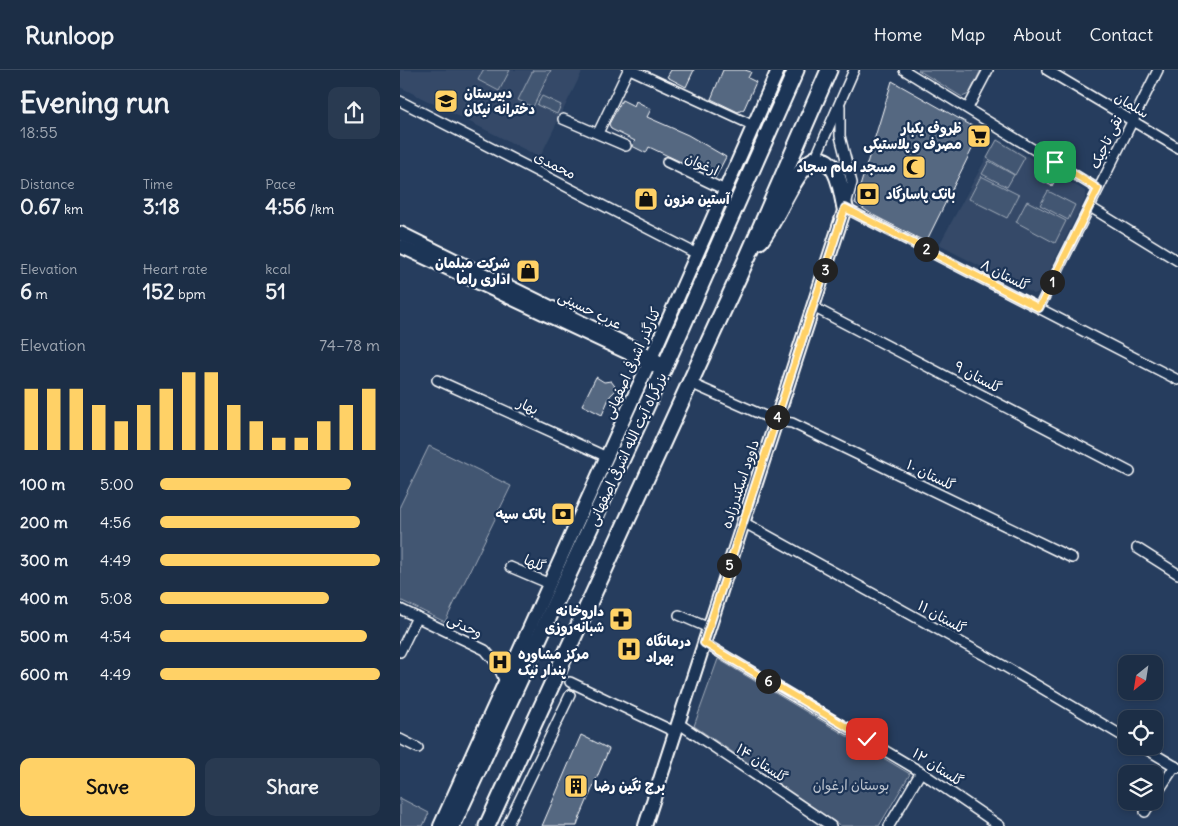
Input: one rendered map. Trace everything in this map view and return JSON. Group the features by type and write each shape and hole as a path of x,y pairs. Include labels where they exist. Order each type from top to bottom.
{"highway":[{"name":"بزرگراه آیت الله اشرفی اصفهانی","path":"452,826 517,670 664,368 796,70"},
{"name":"بزرگراه آیت الله اشرفی اصفهانی","path":"487,826 748,256 829,70"},
{"path":"748,256 771,229 801,170 815,160 824,161 834,169 845,208"}],"street":[{"path":"598,133 628,70"},
{"path":"632,70 754,126"},
{"name":"کنارگذر اشرفی اصفهانی","path":"440,826 504,682 517,670 550,584 778,70"},
{"path":"815,160 854,70"},
{"path":"904,70 1098,189"},
{"path":"968,108 988,70"},
{"name":"سلمان","path":"1047,70 1178,148"},
{"name":"نقی تاجیک","path":"1039,308 1158,70"},
{"name":"محمدی","path":"400,101 697,254"},
{"path":"840,106 840,136 852,183 845,208"},
{"path":"563,119 626,146"},
{"name":"ارغوان","path":"667,162 725,190"},
{"path":"1090,207 1178,261"},
{"name":"داوود اسکندرزاده","path":"645,826 845,208"},
{"name":"گلستان ٨","path":"845,208 1178,380"},
{"name":"عرب حسینی","path":"400,233 664,368"},
{"name":"عرب حسینی","path":"400,246 650,361"},
{"name":"گلستان ۹","path":"813,307 1130,472"},
{"name":"بهار","path":"437,380 607,456"},
{"name":"گلستان ۱۰","path":"690,382 776,422 792,423 1072,558"},
{"name":"گلستان ۱۱","path":"743,522 996,662 1118,733"},
{"path":"1137,548 1178,574"},
{"name":"گلها","path":"510,567 550,584"},
{"name":"وحدتی","path":"400,609 485,650 497,664 504,682"},
{"path":"679,615 709,628"},
{"path":"400,652 417,617"},
{"name":"گلستان ۱۲","path":"704,643 921,772 1000,826"},
{"name":"گلستان ۱۴","path":"570,682 677,727 831,826"},
{"path":"507,826 570,695"},
{"path":"400,739 418,748"},
{"path":"1156,755 1176,767 1163,786"},
{"path":"889,826 921,772"}],"shaded area":[{"path":"400,70 583,70 540,157 400,87"},
{"path":"997,138 1085,191 1085,199 1039,292 1034,294 939,245"}],"green space":[{"path":"483,70 510,70 499,91 478,80"},
{"path":"533,70 551,70 533,107 518,100"},
{"path":"918,70 981,70 969,94 962,97"},
{"path":"542,96 561,105 557,114 537,105"},
{"path":"997,140 1025,157 1015,175 987,158"},
{"path":"989,161 1014,175 1007,187 982,174"},
{"path":"981,176 1019,195 1007,218 969,199"},
{"path":"1048,191 1075,205 1068,220 1040,205"},
{"path":"1027,201 1066,221 1055,243 1016,222"},
{"path":"429,446 511,486 445,622 400,600 400,506"},
{"name":"بوستان ارغوان","path":"718,659 910,774 879,826 841,826 694,726"},
{"path":"400,798 429,813 423,826 400,826"}],"building":[{"path":"671,70 694,70 686,87 667,77"},
{"path":"723,70 745,70 751,72 748,78 756,82 744,109 738,112 711,99"},
{"name":"مسجد امام سجاد","path":"892,81 981,131 926,242 873,215 855,203"},
{"path":"622,100 634,106 636,101 651,109 647,117 688,135 726,157 715,178 649,147 646,153 632,146 635,141 611,129 609,124"},
{"path":"1046,167 1058,174 1052,186 1040,180"},
{"path":"596,377 604,382 611,381 617,389 610,396 602,415 582,405"},
{"name":"برج نگین رضا","path":"581,735 609,749 577,826 542,826"}],"place":[{"name":"دبیرستان دخترانه نیکان","path":"446,101"},
{"name":"ظروف یکبار مصرف و پلاستیکی","path":"979,136"},
{"name":"مسجد امام سجاد","path":"914,167"},
{"name":"بانک پاسارگاد","path":"868,194"},
{"name":"آستین مزون","path":"646,199"},
{"name":"شرکت مبلمان اداری راما","path":"528,271"},
{"name":"بانک سپه","path":"563,514"},
{"name":"داروخانه شبانه‌روزی","path":"621,619"},
{"name":"درمانگاه بهراد","path":"629,649"},
{"name":"مرکز مشاوره پندار نیک","path":"500,662"},
{"name":"برج نگین رضا","path":"576,786"}],"route":[{"path":"867,739 704,643 845,208 1039,308 1098,189 1055,162"}]}
